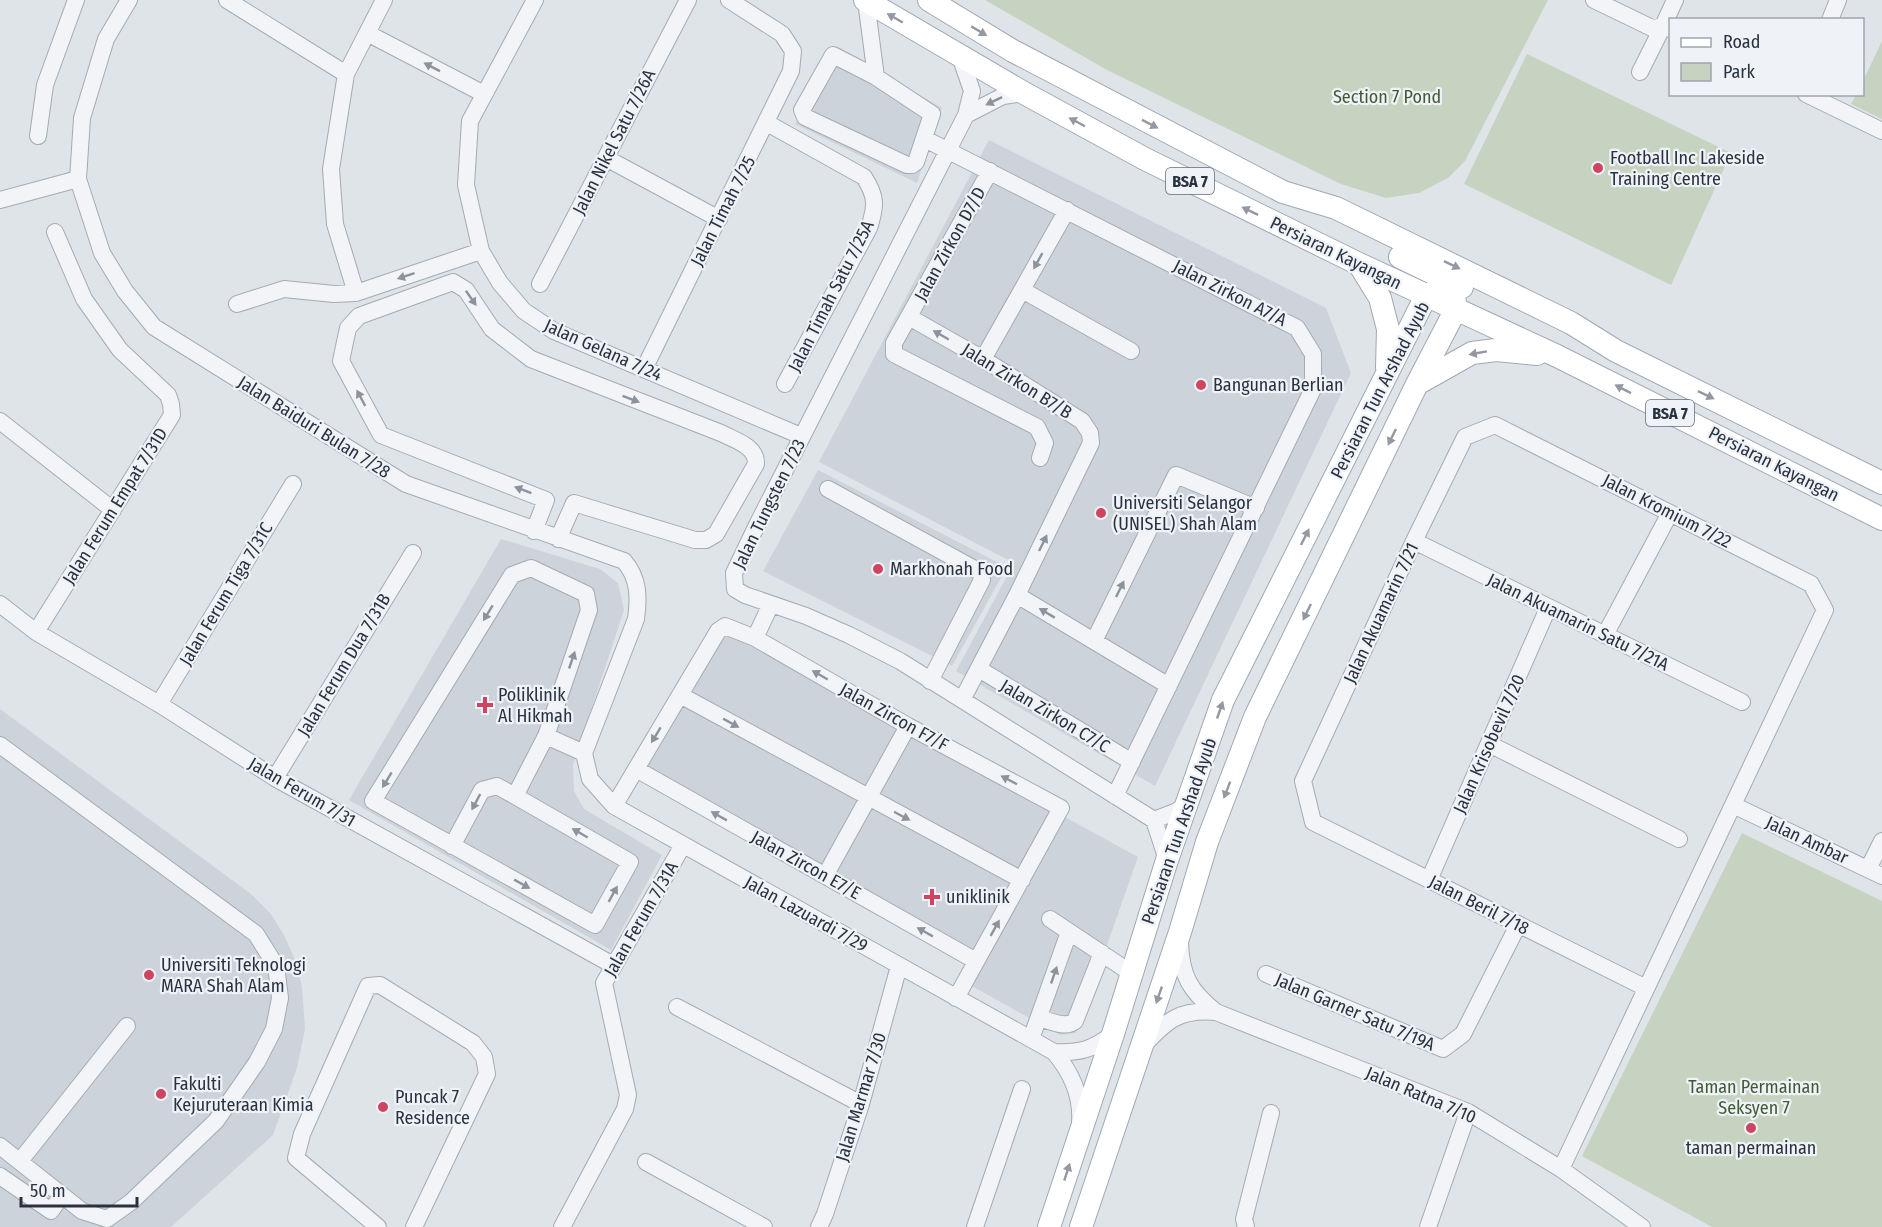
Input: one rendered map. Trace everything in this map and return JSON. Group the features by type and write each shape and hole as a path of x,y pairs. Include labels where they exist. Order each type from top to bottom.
{"main road":[{"name":"Persiaran Kayangan","path":"865,0 1024,93 1145,159 1359,264 1557,356 1882,519"},
{"name":"Persiaran Kayangan","path":"929,0 1013,51 1283,192 1336,208 1571,322 1616,351 1882,483"},
{"path":"1283,192 1330,223 1556,332 1616,351"},
{"path":"1359,264 1380,298 1388,329 1386,375"},
{"name":"Persiaran Tun Arshad Ayub","path":"1049,1227 1113,1034 1167,860 1223,700 1426,296 1452,282 1456,309 1417,384 1256,717 1207,842 1180,932 1081,1227"},
{"path":"1417,384 1472,352 1513,350 1557,356"}],"street":[{"path":"38,136 45,85 76,0"},
{"name":"Jalan Baiduri Bulan 7/28","path":"129,0 106,39 82,118 78,178 102,253 125,291 154,327 406,484 624,561 631,568 639,600 636,619 584,753"},
{"path":"227,0 346,74"},
{"path":"356,292 336,224 332,169 346,74 384,0"},
{"name":"Jalan Gelana 7/24","path":"535,0 470,121 466,185 482,251 500,283 524,311 554,331 801,436"},
{"name":"Jalan Nikel Satu 7/26A","path":"540,284 688,0"},
{"name":"Jalan Timah 7/25","path":"644,369 791,71 793,51 782,34 729,0"},
{"path":"865,0 876,77"},
{"path":"1594,0 1652,27 1667,28 1640,72"},
{"path":"1670,18 1675,0"},
{"path":"1831,18 1838,0"},
{"path":"367,33 484,94"},
{"path":"833,55 876,77 932,114 916,162 912,165 907,165 805,117 803,114 802,110 833,55"},
{"name":"Jalan Tungsten 7/23","path":"960,56 972,91 966,115 801,436 734,573 735,589 745,595 849,635 900,661 1154,820"},
{"path":"966,115 1003,96 1024,93"},
{"path":"1810,96 1882,131"},
{"name":"Jalan Timah Satu 7/25A","path":"767,123 864,177 873,191 875,209 869,228 785,384"},
{"name":"Jalan Zirkon A7/A","path":"925,139 1297,328 1313,354 1313,389 1115,796"},
{"path":"606,158 719,219"},
{"name":"Jalan Zirkon D7/D","path":"990,171 894,343 894,354 1037,427 1045,443 1040,458"},
{"path":"0,200 78,178"},
{"path":"983,359 1066,210"},
{"name":"Jalan Ferum Empat 7/31D","path":"36,632 172,415 168,395 120,350 84,299 56,232"},
{"path":"237,304 284,290 334,294 356,292 482,251"},
{"path":"534,531 546,500 381,435 341,361 348,328 359,316 453,282 466,290 492,329 531,359 721,433 749,447 754,453 756,464 716,534 706,540 695,540 574,503 558,539"},
{"path":"1022,290 1131,351"},
{"name":"Jalan Zirkon B7/B","path":"909,317 983,359 1082,422 1090,433 1091,443 1017,595 962,700"},
{"path":"0,422 113,510"},
{"name":"Jalan Kromium 7/22","path":"1495,425 1811,584 1824,610 1732,805"},
{"name":"Jalan Akuamarin 7/21","path":"1313,822 1303,781 1414,541 1465,437 1495,425"},
{"path":"1094,641 1176,475 1256,508"},
{"name":"Jalan Ferum Tiga 7/31C","path":"159,704 293,484"},
{"path":"828,489 980,572 982,580 930,681"},
{"path":"1605,635 1670,513"},
{"name":"Jalan Akuamarin Satu 7/21A","path":"1414,541 1742,702"},
{"name":"Jalan Ferum Dua 7/31B","path":"275,778 413,553"},
{"path":"452,846 482,790 497,786 630,862 595,925 452,846 374,801 512,575 531,568 586,594 589,610 546,736 515,796"},
{"path":"1017,595 1169,686"},
{"name":"Jalan Ferum 7/31","path":"0,604 36,632 159,704 275,778 613,965"},
{"path":"755,638 771,604"},
{"name":"Jalan Krisobevil 7/20","path":"1429,880 1548,608"},
{"name":"Jalan Zircon F7/F","path":"614,806 718,631 725,626 755,638 908,726 1060,808 956,998"},
{"name":"Jalan Zirkon C7/C","path":"979,669 1132,762"},
{"path":"680,695 1022,880"},
{"path":"825,876 908,726"},
{"path":"546,736 584,753"},
{"path":"1489,744 1679,839"},
{"path":"0,745 256,934 276,966 280,998 274,1029 257,1062 216,1121 131,1202 107,1219 82,1211 0,1146"},
{"name":"Jalan Lazuardi 7/29","path":"584,753 590,779 614,806 1054,1052"},
{"name":"Jalan Zircon E7/E","path":"636,769 976,961"},
{"path":"1167,860 1154,820 1175,813 1186,805"},
{"path":"1561,1169 1732,805"},
{"name":"Jalan Ambar","path":"1732,805 1875,873"},
{"name":"Jalan Beril 7/18","path":"1313,822 1646,988"},
{"path":"1875,873 1882,841"},
{"name":"Jalan Ferum 7/31A","path":"562,1227 625,1109 628,1095 604,984 683,845"},
{"path":"1050,919 1131,973"},
{"name":"Jalan Garner Satu 7/19A","path":"1266,974 1443,1049 1463,1034 1518,924"},
{"path":"1031,1039 1069,932"},
{"name":"Jalan Ratna 7/10","path":"1180,932 1183,970 1199,999 1216,1012 1468,1112 1561,1169 1642,1227"},
{"path":"1039,1018 1065,1025 1075,1021 1102,953"},
{"name":"Jalan Marmar 7/30","path":"819,1227 861,1104 899,966"},
{"path":"378,1227 297,1158 302,1134 368,986 380,985 473,1043 484,1057 487,1074 414,1227"},
{"path":"677,1006 861,1104"},
{"name":"Jalan Ratna 7/10","path":"1141,1048 1162,1026 1178,1016 1202,1011 1216,1012"},
{"path":"20,1161 127,1026"},
{"path":"1054,1052 1085,1051 1099,1045 1113,1034"},
{"path":"1054,1052 1072,1078 1077,1090 1081,1116 1080,1135"},
{"path":"975,1227 1022,1089"},
{"path":"1428,1227 1468,1112"},
{"path":"1246,1227 1244,1220 1271,1113"},
{"path":"646,1162 764,1227"},
{"path":"0,1176 51,1211 62,1195"}],"shaded area":[{"path":"837,46 942,108 917,183 795,124"},
{"name":"Universiti Selangor (UNISEL) Shah Alam","path":"989,140 1326,308 1351,373 1155,786 956,671 1014,563 819,462"},
{"path":"818,470 1007,567 952,666 763,571"},
{"path":"501,539 600,569 618,583 624,610 573,765 574,791 584,809 662,855 611,950 349,800"},
{"path":"731,634 1138,857 1076,1033 1060,1035 970,985 985,958 644,767 721,636"},
{"name":"Universiti Teknologi MARA Shah Alam","path":"0,709 251,894 271,914 284,935 296,962 302,987 305,1029 297,1068 273,1135 171,1227 0,1227"}],"green space":[{"name":"Section 7 Pond","path":"985,0 1548,0 1465,161 1448,178 1419,193 1386,198 1341,184 1107,70"},
{"path":"1882,41 1882,119 1851,104 1855,96 1864,96 1864,79"},
{"name":"Football Inc Lakeside Training Centre","path":"1527,54 1731,153 1671,285 1464,184"},
{"name":"Taman Permainan Seksyen 7","path":"1742,833 1882,901 1882,1227 1712,1227 1582,1156"}],"place":[{"name":"Football Inc Lakeside Training Centre","path":"1598,168"},
{"name":"Bangunan Berlian","path":"1201,385"},
{"name":"Universiti Selangor (UNISEL) Shah Alam","path":"1101,513"},
{"name":"Markhonah Food","path":"878,569"},
{"name":"Poliklinik Al Hikmah","path":"485,705"},
{"name":"uniklinik","path":"932,897"},
{"name":"Universiti Teknologi MARA Shah Alam","path":"149,975"},
{"name":"Fakulti Kejuruteraan Kimia","path":"161,1094"},
{"name":"Puncak 7 Residence","path":"383,1107"},
{"name":"taman permainan","path":"1751,1128"}]}
